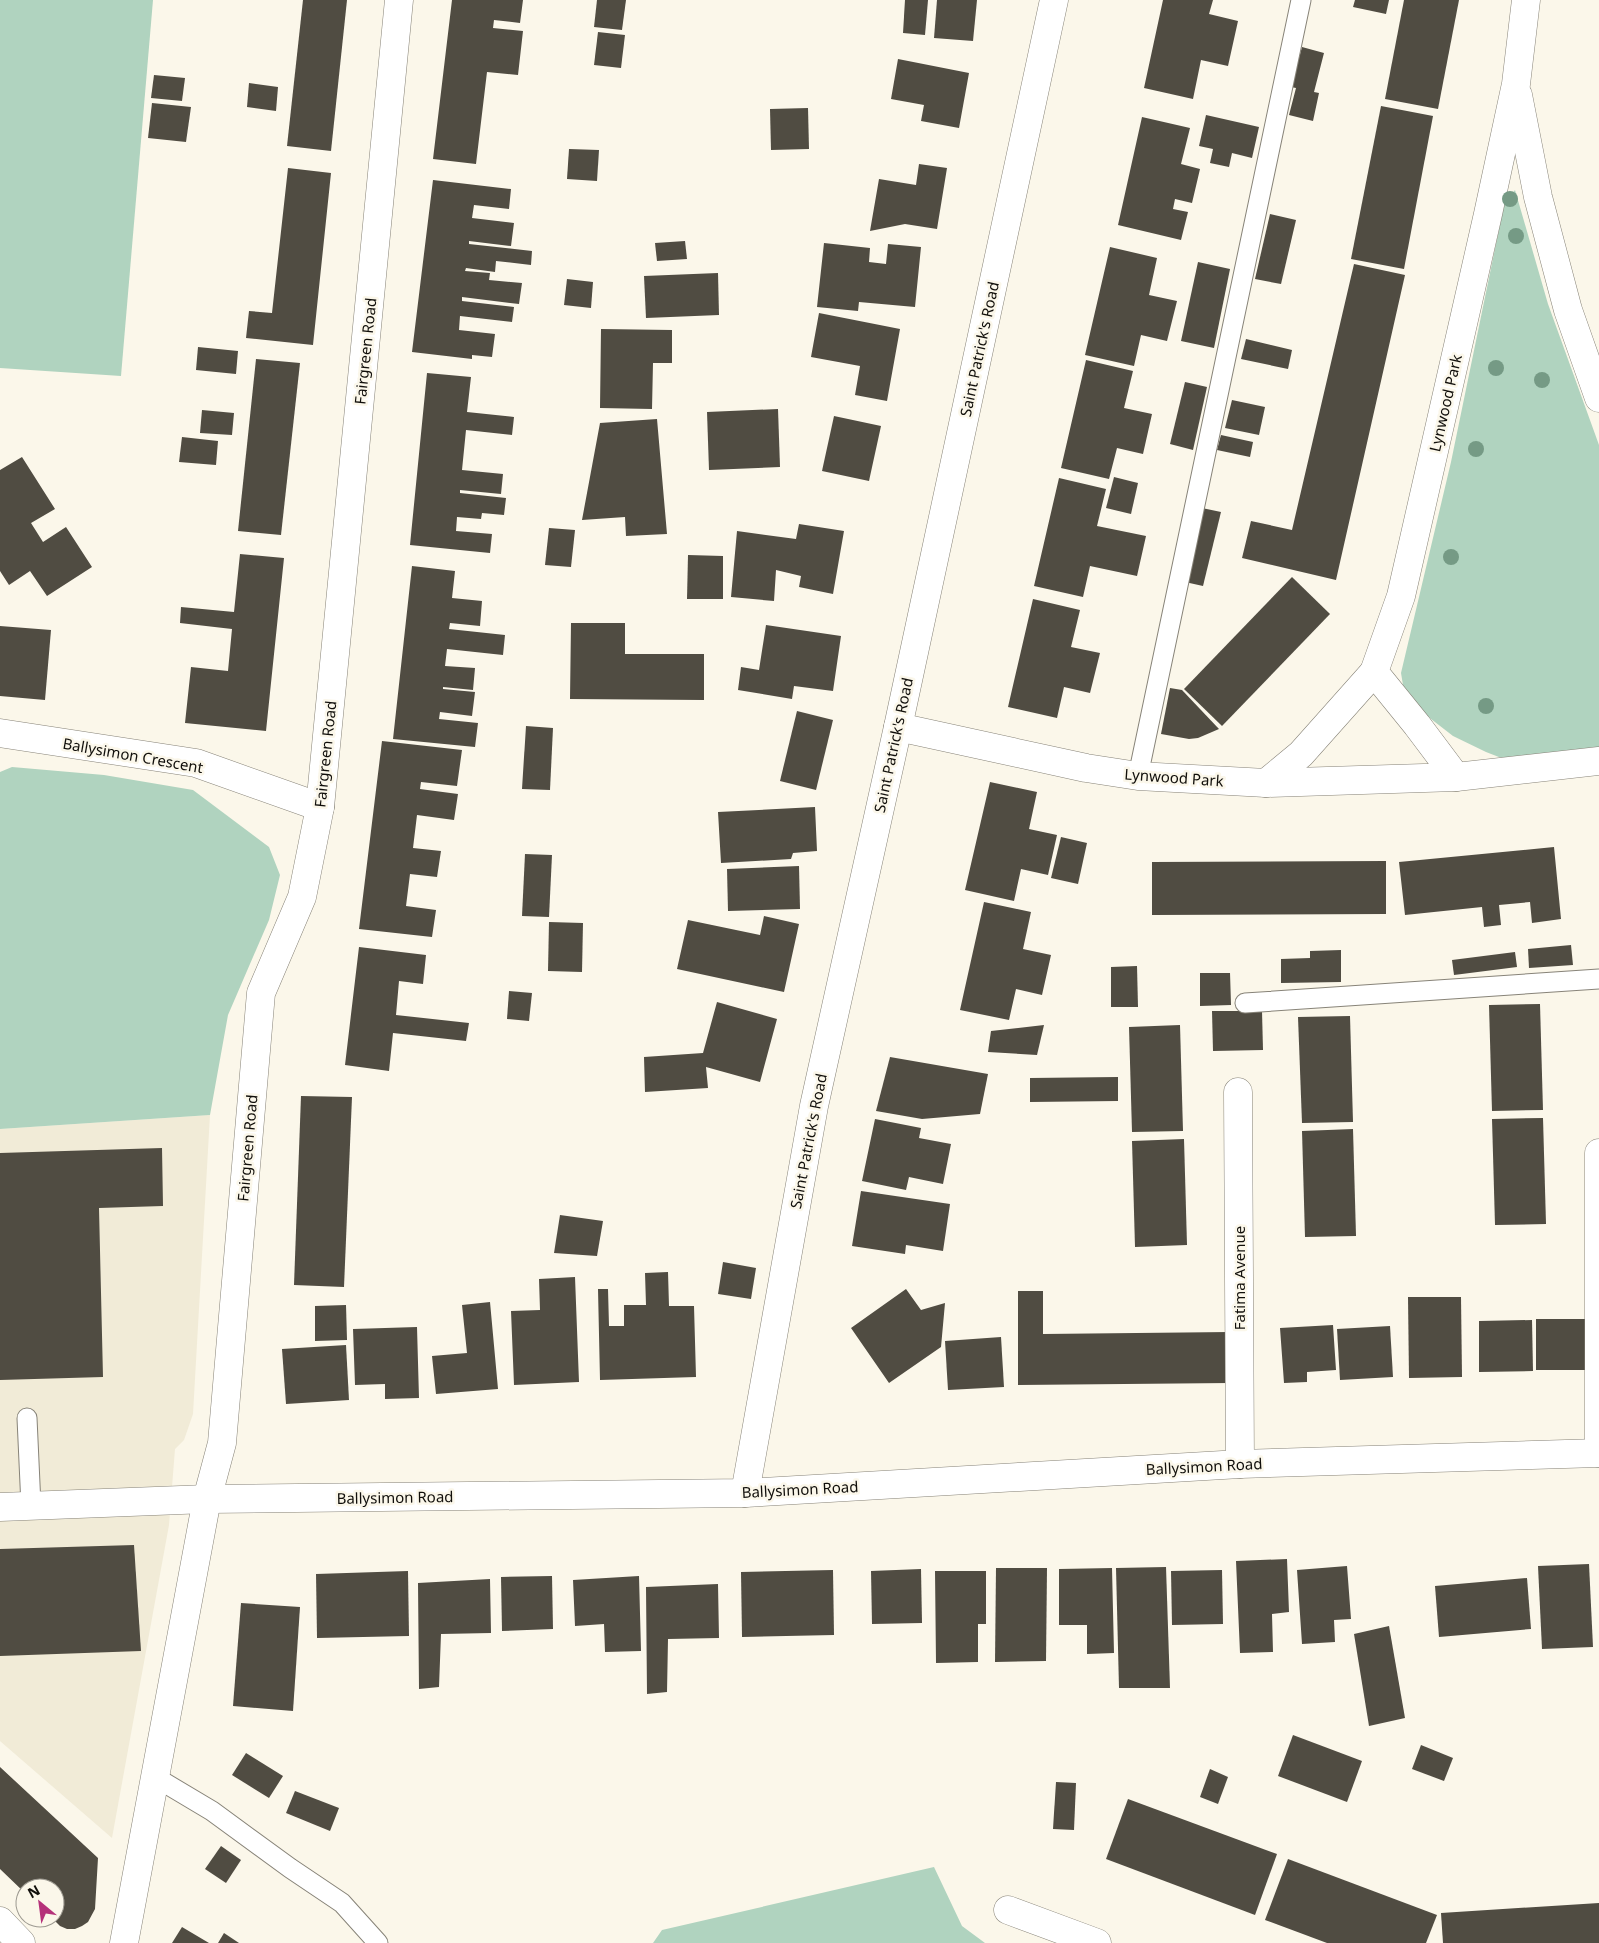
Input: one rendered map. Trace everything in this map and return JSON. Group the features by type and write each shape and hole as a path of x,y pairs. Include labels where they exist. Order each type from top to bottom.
{"street":[{"name":"Fairgreen Road","path":"124,1943 207,1499 222,1442 261,993 302,897 320,807 399,0"},
{"name":"Saint Patrick's Road","path":"745,1493 814,1106 898,727 1054,0"},
{"name":"Lynwood Park","path":"1374,672 1401,596 1516,84 1526,0"},
{"path":"1516,84 1538,197 1568,310 1599,398"},
{"path":"1266,783 1300,754 1374,672 1417,725 1456,778"},
{"name":"Lynwood Park","path":"898,727 1086,768 1138,776 1266,783 1456,778 1599,761"},
{"name":"Ballysimon Crescent","path":"0,733 196,763 320,807"},
{"name":"Fatima Avenue","path":"1238,1092 1240,1464"},
{"path":"1599,1153 1599,1453"},
{"name":"Ballysimon Road","path":"0,1507 207,1499 745,1493 1240,1464 1599,1453"},
{"path":"1008,1910 1097,1943"},
{"path":"0,1921 21,1943"}],"lane":[{"path":"1138,776 1301,0"},
{"path":"1245,1003 1599,979"},
{"path":"27,1418 31,1506"},
{"path":"155,1777 212,1811 342,1903 378,1943"}],"shaded area":[{"path":"210,1115 193,1414 184,1440 175,1449 169,1525 112,1838 0,1741 0,1129"}],"green space":[{"path":"0,0 153,0 121,376 0,368"},
{"path":"1515,190 1548,304 1599,445 1599,752 1504,759 1453,736 1422,712 1411,700 1403,685 1401,673 1451,462 1504,205"},
{"path":"12,767 104,775 193,790 269,847 280,875 269,920 228,1015 210,1115 0,1129 0,772"},
{"path":"934,1867 962,1926 985,1943 653,1943 662,1930"}],"building":[{"path":"303,0 347,0 331,151 287,146"},
{"path":"452,0 523,0 520,23 494,20 493,28 523,31 518,75 487,72 476,164 433,159"},
{"path":"597,0 626,0 622,30 594,27"},
{"path":"905,0 928,0 925,35 903,33"},
{"path":"937,0 977,0 973,41 934,38"},
{"path":"1163,0 1213,0 1209,14 1238,21 1228,66 1201,60 1193,99 1144,88"},
{"path":"1355,0 1389,0 1386,14 1353,7"},
{"path":"1404,0 1459,0 1438,109 1385,99"},
{"path":"598,32 625,35 621,68 594,65"},
{"path":"1302,47 1324,53 1314,92 1319,93 1313,121 1289,115 1296,88 1291,87"},
{"path":"898,59 969,73 959,128 921,121 924,105 891,99"},
{"path":"154,75 185,78 182,101 151,98"},
{"path":"249,83 278,87 276,111 247,107"},
{"path":"152,103 191,107 186,142 148,138"},
{"path":"1381,106 1433,116 1404,269 1351,259"},
{"path":"808,108 809,149 771,150 770,109"},
{"path":"1206,115 1259,127 1252,158 1232,153 1229,167 1210,163 1213,149 1199,146"},
{"path":"1142,117 1190,128 1181,164 1200,169 1192,203 1175,199 1173,209 1188,212 1181,240 1118,225"},
{"path":"569,149 599,150 597,181 567,179"},
{"path":"919,164 947,168 937,229 905,224 870,231 879,179 916,185"},
{"path":"288,168 331,173 313,345 246,338 249,311 272,313"},
{"path":"433,180 511,189 509,209 474,205 472,218 514,223 511,246 469,241 469,244 532,251 531,265 496,261 495,272 466,268 465,271 490,273 489,280 522,283 519,304 462,297 462,301 514,307 512,322 460,316 459,330 495,334 492,357 472,355 472,359 412,352"},
{"path":"1270,214 1296,220 1281,284 1255,279"},
{"path":"685,241 687,259 657,261 655,243"},
{"path":"824,243 870,248 869,262 886,264 888,244 921,247 915,307 859,302 858,311 817,307"},
{"path":"1110,247 1157,258 1149,295 1177,301 1167,341 1141,335 1134,366 1085,355"},
{"path":"1198,262 1230,269 1214,348 1181,341"},
{"path":"1354,264 1405,275 1336,580 1242,558 1251,521 1292,530"},
{"path":"718,273 719,315 646,318 644,276"},
{"path":"567,279 593,282 591,308 564,305"},
{"path":"819,313 900,329 887,401 855,395 860,366 811,357"},
{"path":"601,329 672,330 672,363 653,363 652,409 600,408"},
{"path":"1246,339 1292,350 1288,369 1241,359"},
{"path":"198,347 238,351 236,374 196,370"},
{"path":"256,359 300,363 281,535 238,531"},
{"path":"1086,360 1133,371 1124,408 1152,414 1143,454 1117,448 1109,479 1061,468"},
{"path":"427,373 471,377 467,412 514,417 512,435 466,430 462,470 503,474 501,494 460,490 460,493 506,498 504,515 482,513 481,519 457,517 456,531 492,534 490,553 410,545"},
{"path":"1185,382 1207,387 1193,450 1170,444"},
{"path":"1232,400 1265,407 1259,435 1225,428"},
{"path":"778,409 780,467 709,470 707,412"},
{"path":"202,410 234,413 232,435 200,433"},
{"path":"834,416 881,426 869,481 822,471"},
{"path":"657,419 667,534 626,536 625,517 582,520 600,423"},
{"path":"1221,435 1253,442 1250,457 1217,450"},
{"path":"182,437 218,441 216,465 179,462"},
{"path":"22,457 55,509 31,523 43,542 66,527 92,567 47,596 30,571 9,585 0,571 0,470"},
{"path":"1114,477 1138,483 1131,514 1106,508"},
{"path":"1059,478 1106,489 1097,526 1146,536 1137,576 1090,566 1083,597 1034,586"},
{"path":"1202,508 1221,512 1203,586 1185,582"},
{"path":"799,524 844,531 833,594 799,587 801,576 776,570 774,601 731,597 737,531 796,539"},
{"path":"549,528 575,530 571,567 545,565"},
{"path":"240,554 284,558 266,731 185,723 191,667 228,671 232,629 180,623 181,607 234,612"},
{"path":"688,555 723,556 723,599 687,599"},
{"path":"412,566 455,571 452,598 482,601 480,626 450,623 449,629 505,635 503,655 447,649 445,666 475,668 473,690 443,687 443,689 475,692 472,716 440,712 439,719 478,723 475,747 393,739"},
{"path":"1292,577 1330,614 1222,726 1184,689"},
{"path":"1033,599 1080,610 1071,647 1100,653 1090,693 1064,687 1057,718 1008,707"},
{"path":"571,623 625,623 625,654 704,654 704,700 570,699"},
{"path":"766,625 841,636 833,691 794,686 792,699 738,690 741,667 759,670"},
{"path":"0,626 51,630 45,700 0,696"},
{"path":"1170,688 1182,690 1219,729 1198,738 1189,739 1161,734"},
{"path":"797,711 833,720 816,790 780,781"},
{"path":"526,726 553,728 550,790 522,789"},
{"path":"382,741 462,750 457,786 421,782 420,789 458,794 454,820 417,815 413,848 441,851 437,877 410,874 406,906 436,910 432,937 359,929"},
{"path":"990,782 1037,792 1029,829 1057,835 1048,875 1021,869 1014,901 965,890"},
{"path":"815,807 817,851 793,853 791,859 721,863 718,812"},
{"path":"1061,837 1087,843 1078,884 1051,878"},
{"path":"1554,847 1561,919 1532,923 1530,902 1499,905 1501,925 1484,927 1482,907 1405,915 1399,862"},
{"path":"525,854 552,855 549,917 522,916"},
{"path":"1386,861 1386,914 1152,915 1152,862"},
{"path":"799,866 800,909 728,911 727,869"},
{"path":"984,902 1031,912 1023,949 1051,955 1042,995 1016,989 1009,1020 960,1010"},
{"path":"764,916 799,924 784,992 677,969 688,920 760,935"},
{"path":"549,922 583,923 582,972 548,971"},
{"path":"1571,945 1573,965 1529,968 1528,949"},
{"path":"359,947 426,955 423,984 399,981 396,1015 469,1023 466,1041 393,1033 389,1071 345,1065"},
{"path":"1341,950 1341,982 1281,983 1281,959 1310,958 1310,951"},
{"path":"1515,952 1517,967 1454,975 1452,960"},
{"path":"1137,966 1138,1007 1111,1007 1111,967"},
{"path":"1200,973 1230,973 1231,1005 1200,1006"},
{"path":"509,991 532,993 529,1021 507,1019"},
{"path":"717,1002 777,1019 760,1082 706,1067 708,1088 645,1092 644,1057 703,1053"},
{"path":"1540,1004 1543,1110 1492,1111 1489,1005"},
{"path":"1212,1011 1262,1011 1263,1050 1213,1051"},
{"path":"1350,1016 1353,1122 1302,1123 1298,1017"},
{"path":"1044,1025 1037,1055 988,1052 991,1031"},
{"path":"1180,1025 1183,1131 1132,1132 1129,1027"},
{"path":"890,1057 988,1074 980,1114 922,1119 876,1111"},
{"path":"1118,1077 1118,1101 1030,1102 1030,1078"},
{"path":"301,1096 352,1097 344,1287 294,1285"},
{"path":"1543,1118 1546,1224 1495,1225 1492,1119"},
{"path":"875,1119 921,1128 919,1138 951,1144 943,1184 909,1177 906,1190 862,1181"},
{"path":"1353,1129 1356,1236 1305,1237 1302,1131"},
{"path":"1184,1139 1187,1245 1135,1247 1132,1141"},
{"path":"162,1148 163,1206 99,1208 103,1377 0,1380 0,1153"},
{"path":"861,1191 950,1204 943,1251 906,1245 905,1254 852,1246"},
{"path":"560,1215 603,1221 597,1256 554,1253"},
{"path":"723,1262 756,1268 751,1299 718,1294"},
{"path":"668,1272 669,1306 694,1306 696,1377 600,1380 598,1289 608,1289 609,1326 624,1326 624,1305 646,1305 645,1273"},
{"path":"575,1277 579,1382 514,1385 511,1311 540,1310 539,1279"},
{"path":"906,1289 921,1310 945,1303 941,1347 889,1383 851,1328"},
{"path":"1018,1291 1043,1291 1043,1334 1230,1332 1230,1383 1018,1385"},
{"path":"1408,1297 1461,1297 1462,1377 1409,1378"},
{"path":"490,1302 498,1389 436,1394 432,1356 467,1353 462,1305"},
{"path":"346,1305 347,1340 315,1341 315,1306"},
{"path":"1536,1319 1589,1319 1589,1370 1536,1370"},
{"path":"1532,1320 1533,1371 1479,1372 1479,1321"},
{"path":"1333,1325 1336,1370 1307,1372 1307,1382 1284,1383 1280,1328"},
{"path":"1390,1326 1393,1377 1340,1380 1337,1329"},
{"path":"417,1327 419,1398 385,1399 385,1384 355,1385 353,1329"},
{"path":"1001,1337 1004,1387 948,1390 945,1341"},
{"path":"346,1345 349,1400 286,1404 282,1349"},
{"path":"134,1545 141,1651 0,1656 0,1549"},
{"path":"1287,1559 1289,1612 1272,1614 1273,1652 1240,1653 1236,1561"},
{"path":"1589,1564 1593,1647 1542,1649 1538,1566"},
{"path":"1347,1566 1351,1619 1334,1620 1335,1642 1302,1644 1297,1570"},
{"path":"1166,1567 1170,1688 1119,1688 1116,1568"},
{"path":"996,1568 1047,1568 1046,1661 995,1662"},
{"path":"1112,1568 1114,1653 1087,1654 1087,1625 1059,1625 1059,1569"},
{"path":"921,1569 922,1623 872,1624 871,1571"},
{"path":"833,1570 834,1635 742,1637 741,1572"},
{"path":"1222,1570 1223,1624 1172,1625 1171,1571"},
{"path":"408,1571 409,1636 317,1638 316,1574"},
{"path":"935,1571 986,1571 986,1624 978,1624 978,1662 936,1663"},
{"path":"552,1576 553,1629 502,1631 501,1577"},
{"path":"639,1576 641,1651 605,1652 604,1624 575,1626 573,1580"},
{"path":"1527,1578 1531,1629 1439,1637 1435,1586"},
{"path":"490,1579 491,1633 441,1634 439,1687 419,1689 418,1583"},
{"path":"718,1584 719,1638 668,1639 667,1692 647,1694 646,1587"},
{"path":"241,1603 300,1607 293,1711 233,1706"},
{"path":"1389,1626 1405,1718 1369,1726 1354,1634"},
{"path":"1293,1735 1362,1761 1347,1802 1278,1776"},
{"path":"1421,1745 1453,1758 1444,1781 1412,1769"},
{"path":"246,1753 283,1776 269,1798 232,1775"},
{"path":"0,1767 98,1858 95,1909 88,1922 75,1929 67,1929 65,1928 65,1878 15,1878 15,1883 0,1869"},
{"path":"1210,1769 1228,1777 1218,1804 1200,1797"},
{"path":"1056,1782 1076,1783 1074,1830 1053,1829"},
{"path":"295,1791 339,1808 330,1831 286,1813"},
{"path":"1128,1799 1277,1854 1255,1915 1106,1859"},
{"path":"221,1846 241,1860 226,1883 205,1869"},
{"path":"1288,1859 1437,1915 1426,1943 1327,1943 1265,1920"},
{"path":"1599,1903 1599,1943 1443,1943 1441,1913"},
{"path":"182,1927 209,1943 172,1943"},
{"path":"224,1933 239,1943 218,1943"}]}
